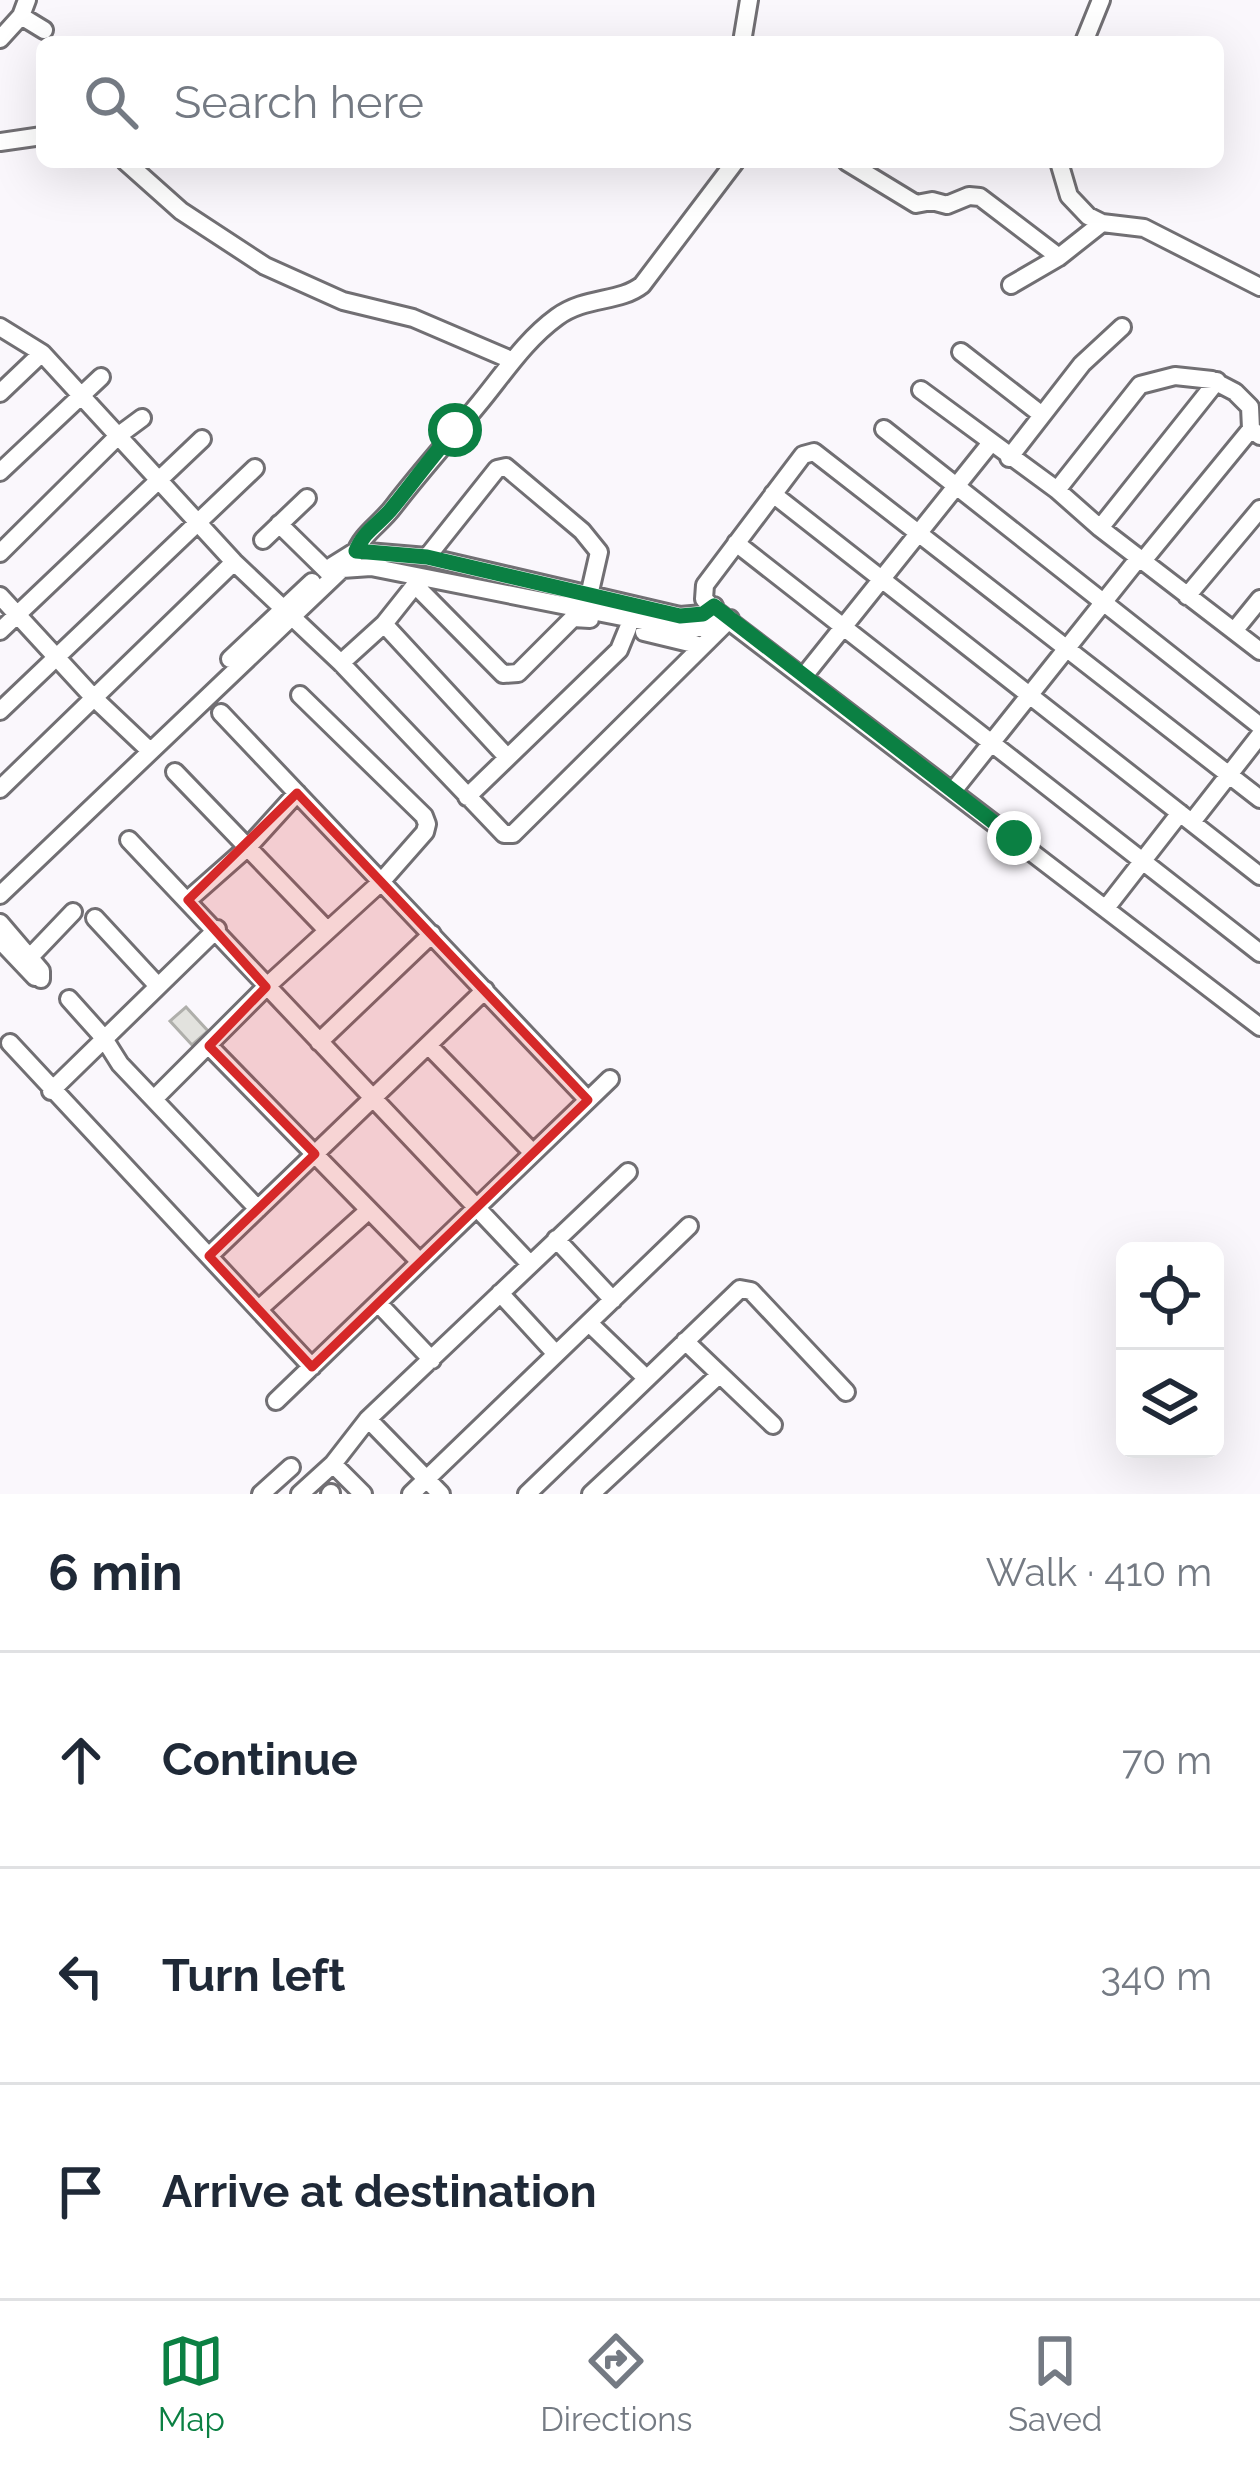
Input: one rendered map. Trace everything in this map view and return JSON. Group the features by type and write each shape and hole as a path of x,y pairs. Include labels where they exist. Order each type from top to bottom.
{"street":[{"path":"743,36 749,0"},
{"path":"1086,36 1097,1"},
{"path":"0,40 24,8 44,30"},
{"path":"0,142 36,137"},
{"path":"133,168 181,211 265,266 344,301 413,318 511,360"},
{"path":"354,558 362,537 391,510 511,360 573,306 632,293 642,285 730,168"},
{"path":"857,168 916,204 947,205 980,197 1059,257"},
{"path":"1061,168 1077,208 1102,223 1144,228 1260,287"},
{"path":"1011,285 1059,257 1102,223"},
{"path":"0,327 42,353 234,562 341,663 499,831 513,834 702,646 721,613"},
{"path":"1009,458 1092,352 1122,327"},
{"path":"961,352 1042,415"},
{"path":"0,393 42,353"},
{"path":"952,791 1103,602 1256,433 1250,407 1217,381 1175,376 1140,385 1057,490"},
{"path":"0,472 101,377"},
{"path":"1100,528 1217,381"},
{"path":"921,390 1057,490 1260,651"},
{"path":"0,553 142,418"},
{"path":"884,429 1260,726"},
{"path":"0,631 202,439"},
{"path":"804,676 990,444"},
{"path":"1257,1018 721,613 704,598 705,585 803,455 814,452 1260,799"},
{"path":"417,581 503,674 510,676 586,607 599,552 593,541 506,467 497,470 427,557"},
{"path":"0,711 254,468"},
{"path":"773,494 1260,875"},
{"path":"262,541 307,498"},
{"path":"1186,596 1260,509"},
{"path":"279,524 329,573"},
{"path":"736,543 1260,952"},
{"path":"0,880 329,573 354,558 427,557 586,607 628,628 702,646"},
{"path":"354,558 417,581 586,607 680,616 721,613"},
{"path":"0,789 234,562"},
{"path":"341,663 384,624 417,581"},
{"path":"0,596 146,747"},
{"path":"1234,631 1260,598"},
{"path":"384,624 507,757"},
{"path":"466,797 619,650 628,628"},
{"path":"154,1099 381,882 427,824 300,694"},
{"path":"221,713 588,1100"},
{"path":"1106,908 1143,861 1229,775 1260,735"},
{"path":"0,896 146,747"},
{"path":"175,772 327,930"},
{"path":"188,900 248,847 298,793"},
{"path":"129,840 529,1263"},
{"path":"0,971 73,913"},
{"path":"95,919 158,986"},
{"path":"0,923 22,954"},
{"path":"51,1090 217,929"},
{"path":"319,1042 432,934"},
{"path":"0,940 22,954"},
{"path":"209,1256 485,990"},
{"path":"69,999 120,1064 258,1209"},
{"path":"10,1043 312,1367"},
{"path":"428,1045 533,1153"},
{"path":"209,1046 420,1262"},
{"path":"276,1401 610,1078"},
{"path":"300,1494 333,1464 368,1419 628,1172"},
{"path":"260,1308 369,1210"},
{"path":"411,1494 689,1226"},
{"path":"556,1239 613,1300"},
{"path":"527,1494 733,1293 746,1288 846,1392"},
{"path":"500,1293 556,1354"},
{"path":"378,1303 432,1360"},
{"path":"590,1323 645,1377"},
{"path":"685,1341 773,1424"},
{"path":"591,1494 719,1375"},
{"path":"368,1419 441,1494"},
{"path":"333,1464 363,1494"},
{"path":"261,1494 291,1467"}],"highlighted area":[{"path":"297,793 588,1100 312,1367 209,1256 315,1154 209,1046 266,987 188,900"}],"building":[{"path":"186,1007 208,1031 192,1045 170,1021"}],"route":[{"path":"455,430 391,510 362,537 356,551 427,557 680,616 693,617 714,606 1014,838"}]}
